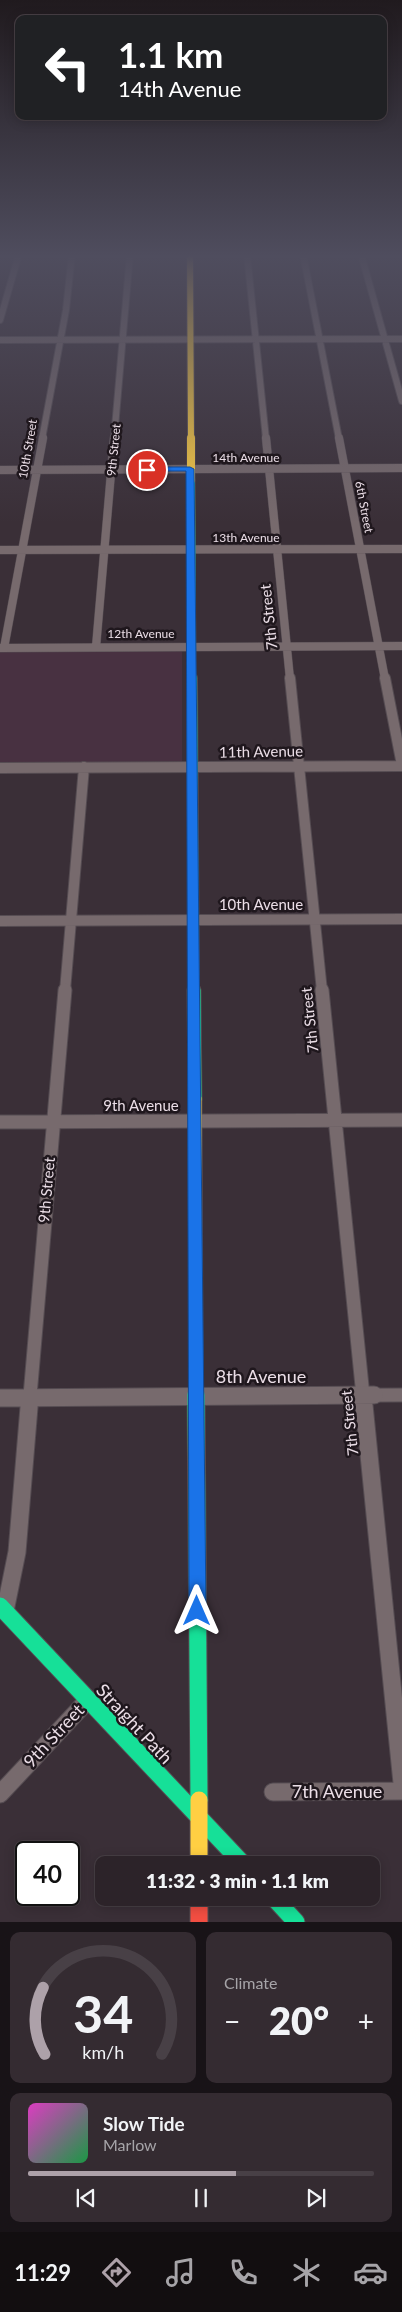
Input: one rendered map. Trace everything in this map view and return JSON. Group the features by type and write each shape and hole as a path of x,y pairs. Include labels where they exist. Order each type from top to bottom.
{"street":[{"name":"10th Street","path":"2,648 59,344"},
{"name":"9th Street","path":"96,647 123,344"},
{"path":"189,344 193,647 199,1856"},
{"name":"7th Street","path":"257,344 402,1783"},
{"name":"6th Street","path":"321,344 402,765"},
{"path":"385,344 402,401"},
{"name":"14th Avenue","path":"0,470 402,468"},
{"name":"13th Avenue","path":"0,550 402,549"},
{"name":"12th Avenue","path":"2,648 402,646"},
{"name":"11th Avenue","path":"0,768 402,765"},
{"name":"9th Street","path":"2,1608 17,1552 84,768"},
{"name":"10th Avenue","path":"0,921 402,919"},
{"name":"9th Avenue","path":"0,1122 402,1120"},
{"name":"8th Avenue","path":"0,1398 402,1395"},
{"name":"Straight Path","path":"2,1608 87,1701 235,1856"},
{"name":"9th Street","path":"0,1794 87,1701"},
{"name":"7th Avenue","path":"273,1792 402,1791"},
{"path":"199,1906 199,1922"},
{"path":"281,1906 296,1922"}],"shaded area":[{"path":"182,650 182,764 0,764 0,651"}],"traffic: fast":[{"path":"191,480 195,1099"},
{"path":"196,1362 199,1800"},
{"path":"0,1606 236,1856"},
{"path":"281,1906 296,1922"}],"traffic: slow":[{"path":"190,344 191,480"},
{"path":"195,1099 196,1362"},
{"path":"199,1800 199,1856"}],"traffic: jam":[{"path":"199,1906 199,1922"}],"route":[{"path":"147,470 190,469 193,647 197,1611"}]}
